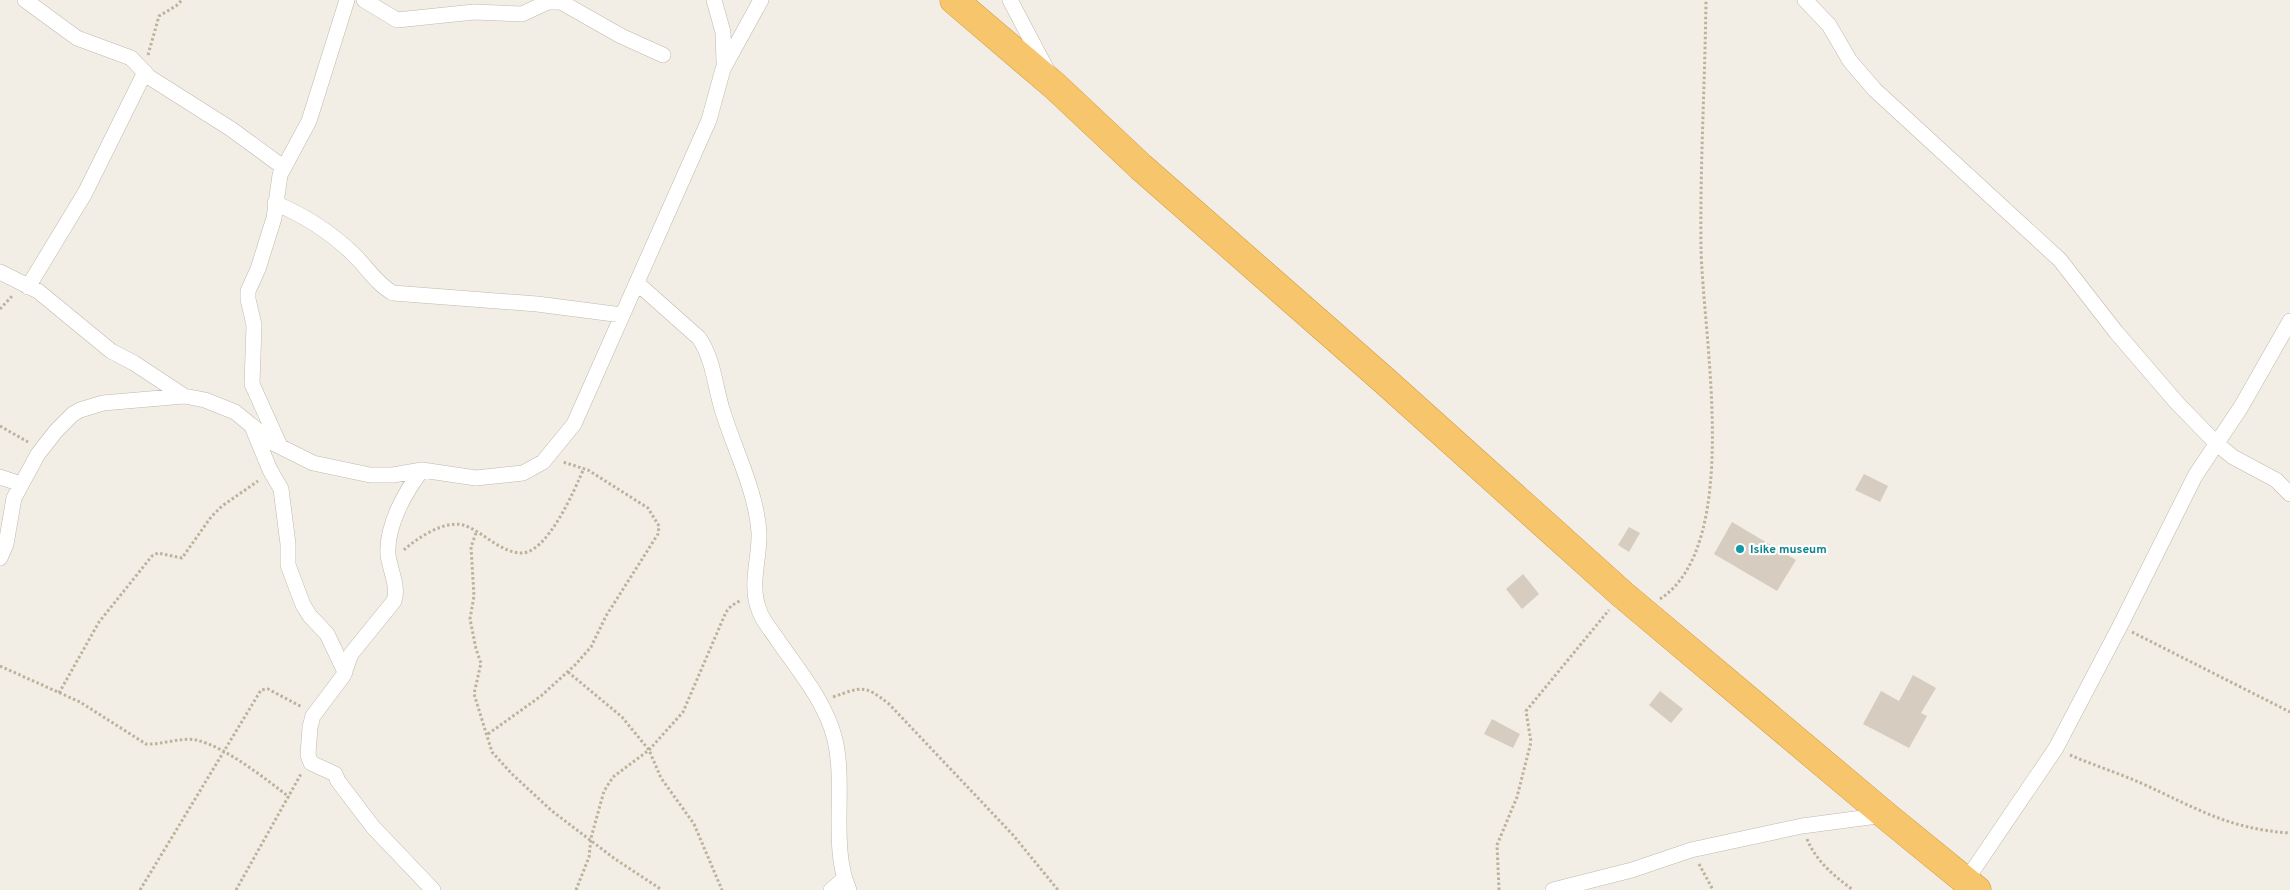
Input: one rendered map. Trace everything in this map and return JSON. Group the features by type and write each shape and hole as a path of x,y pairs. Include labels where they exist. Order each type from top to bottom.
{"highway":[{"path":"954,0 1056,87 1141,166 1629,600 1967,887"}],"street":[{"path":"25,0 77,38 131,58 145,72 283,167"},
{"path":"280,446 252,384 254,325 248,299 248,290 258,269 274,218 275,203 283,167 308,121 347,0"},
{"path":"364,0 397,20 474,12 522,14 548,2 561,2 620,36 663,55"},
{"path":"0,558 10,525 14,498 20,484 56,431 80,410 122,401 184,396 205,400 235,412 273,443 313,463 370,475 393,475 422,470 476,478 491,477 523,473 543,462 574,424 709,120 723,69 725,42 714,0"},
{"path":"723,69 761,0"},
{"path":"1010,0 1056,87"},
{"path":"1806,0 1828,24 1850,61 1875,90 2060,260 2116,332 2177,403 2218,444 2233,456 2276,480 2290,494"},
{"path":"28,287 85,193 145,72"},
{"path":"275,203 303,215 340,241 383,286 394,293 537,304 622,315"},
{"path":"0,272 28,287 62,310 111,351 134,363 184,396"},
{"path":"637,283 699,338 707,349 722,411 756,508 759,552 754,576 754,593 759,612 824,710 835,740 838,771 840,853 846,885 831,890"},
{"path":"1967,887 2056,748 2195,476 2218,444 2290,321"},
{"path":"251,424 271,472 281,490 288,544 288,565 303,605 310,616 327,634 345,672"},
{"path":"422,470 412,483 391,531 388,555 396,594 394,601 351,654 347,660 345,672 315,714 310,727 308,755 311,763 335,774 338,781 374,827 433,890"},
{"path":"0,477 20,484"},
{"path":"1553,890 1624,873 1692,850 1802,826 1885,816"}],"path":[{"path":"145,72 159,16 182,0"},
{"path":"1499,890 1497,846 1517,797 1531,742 1526,711 1629,600 1661,599 1676,588 1695,552 1702,530 1711,484 1712,418 1701,272 1700,189 1706,0"},
{"path":"0,426 24,441 43,448"},
{"path":"488,734 529,705 568,672 591,647 606,616 652,546 659,530 657,522 648,508 584,468 564,462 543,462"},
{"path":"393,580 398,556 422,535 454,525 465,525 476,533 520,553 536,548 548,536 584,468"},
{"path":"58,693 99,622 152,556 158,553 182,558 211,516 222,506 271,472"},
{"path":"476,533 471,547 474,596 470,619 481,667 474,690 492,752 512,774 552,811 591,838 615,859 662,890"},
{"path":"576,890 589,857 591,838 604,791 613,777 649,750 684,712 726,612 731,606 754,593"},
{"path":"2120,626 2290,712"},
{"path":"0,666 99,713 146,744 159,745 196,740 234,757 289,797"},
{"path":"568,672 622,717 649,750 661,778 694,824 722,890"},
{"path":"819,702 862,688 871,689 889,704 947,763 1013,835 1058,890"},
{"path":"140,890 171,842 222,752 261,690 268,689 315,714"},
{"path":"2056,748 2139,782 2216,818 2262,832 2290,833"},
{"path":"236,890 298,782 308,755"},
{"path":"1802,826 1812,850 1823,865 1853,890"},
{"path":"1692,850 1713,890"}],"building":[{"path":"1864,474 1888,486 1880,502 1855,490"},
{"path":"1732,522 1796,560 1777,591 1714,554"},
{"path":"1629,527 1640,533 1629,552 1618,545"},
{"path":"1523,574 1539,594 1522,609 1506,589"},
{"path":"1913,675 1936,688 1921,713 1927,716 1909,748 1863,724 1881,691 1899,701"},
{"path":"1660,691 1683,709 1671,723 1649,705"},
{"path":"1492,719 1520,734 1513,748 1484,734"}],"place":[{"name":"Isike museum","path":"1740,549"}]}
